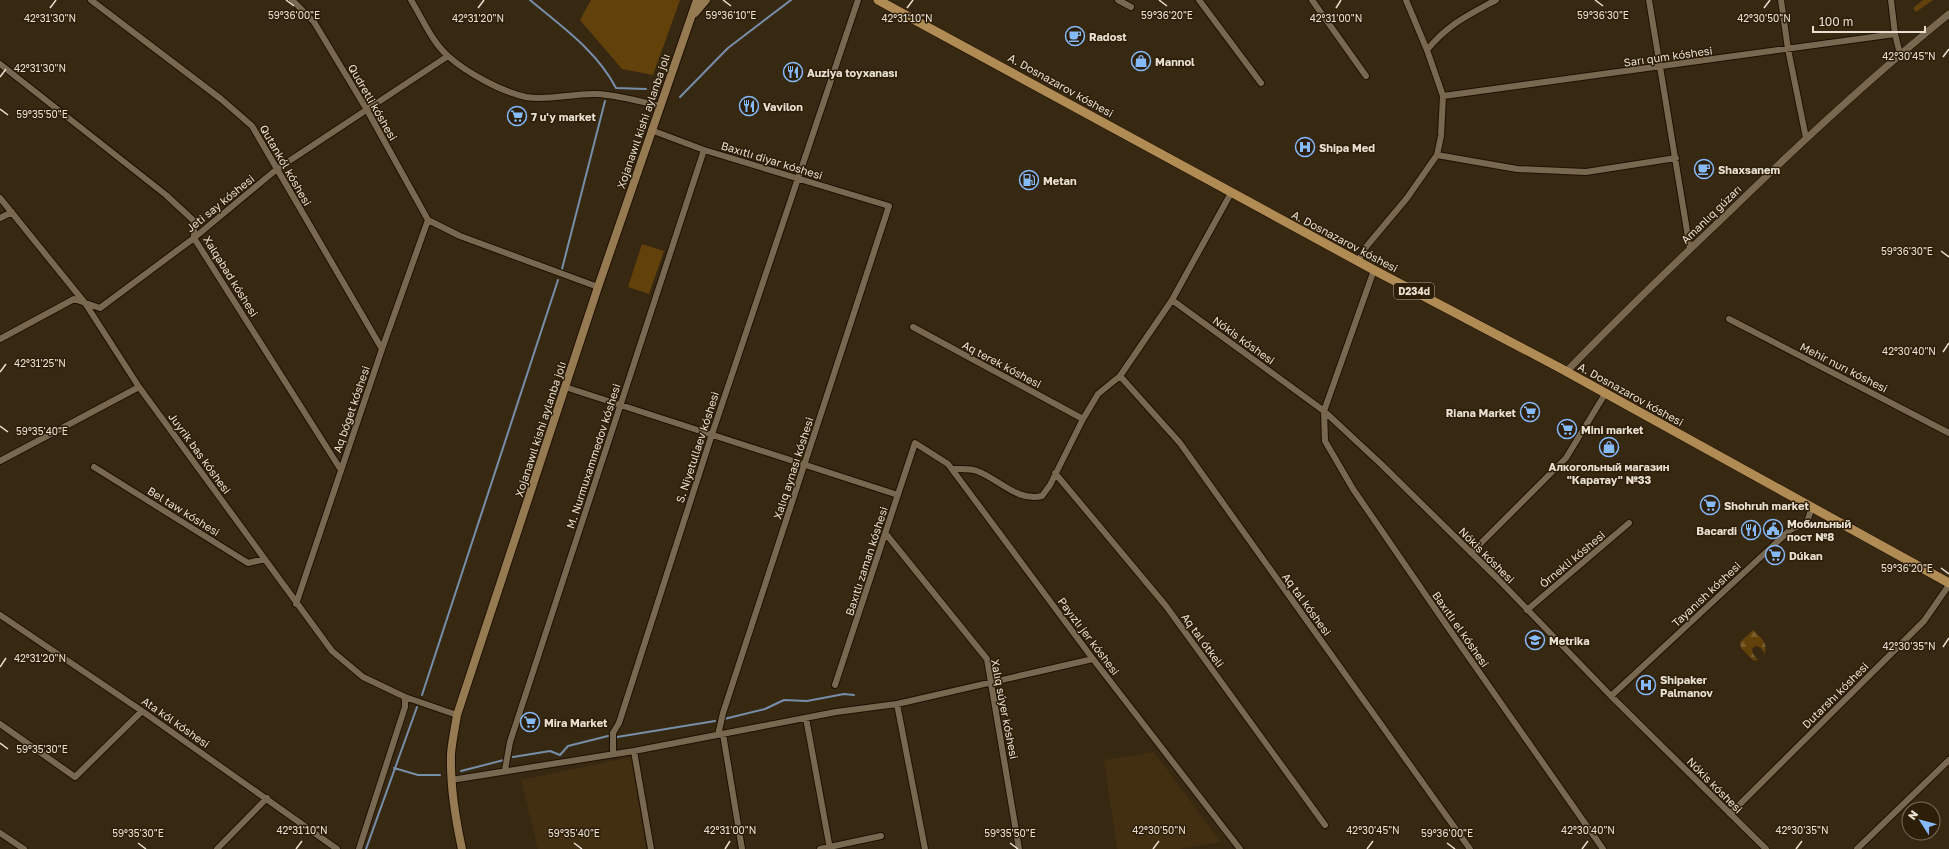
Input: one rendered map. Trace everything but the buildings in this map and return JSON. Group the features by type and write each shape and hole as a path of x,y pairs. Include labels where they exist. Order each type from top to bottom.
{"main road":[{"name":"Xojanawıl kishi aylanba jolı","path":"462,849 454,814 451,753 458,715 598,287 697,0"},
{"name":"Xojanawıl kishi aylanba jolı","path":"689,22 706,0"},
{"name":"A. Dosnazarov kóshesi","path":"878,0 1358,262 1566,372 1949,584"}],"street":[{"name":"Qutankól kóshesi","path":"91,0 221,100 252,126 382,349"},
{"name":"Qudretli kóshesi","path":"292,0 314,22 367,110 428,220"},
{"path":"411,0 436,41 448,56 501,89 527,97 551,97 576,93 598,94 660,106"},
{"name":"S. Niyetullaev kóshesi","path":"613,754 613,733 619,723 796,178 858,0"},
{"path":"1118,0 1131,7"},
{"path":"1199,0 1261,82"},
{"path":"1312,0 1366,76"},
{"path":"1358,262 1366,247 1407,198 1437,155 1441,136 1443,96 1427,50 1406,0"},
{"path":"1427,50 1440,34 1464,18 1496,0"},
{"path":"1649,0 1690,249"},
{"path":"1781,0 1788,49 1806,138"},
{"path":"1891,0 1895,34 1900,54"},
{"name":"Amanlıq gúzarı","path":"1566,372 1633,304 1806,138 1900,54 1949,14"},
{"name":"Sarı qum kóshesi","path":"1443,96 1895,34"},
{"name":"Jeti say kóshesi","path":"0,339 74,300 100,308 194,238 277,169 448,56"},
{"name":"Xalqabad kóshesi","path":"0,64 166,195 194,221 194,238 341,470"},
{"name":"Baxıtlı diyar kóshesi","path":"651,130 704,150 889,206"},
{"name":"M. Nurmuxammedov kóshesi","path":"505,770 510,742 704,150"},
{"path":"1437,155 1517,169 1586,172 1676,158"},
{"path":"952,469 975,470 999,481 1018,495 1033,498 1042,496 1050,485 1083,419 1098,394 1120,376 1172,300 1231,193"},
{"name":"Juyrik bas kóshesi","path":"0,198 85,303 139,387 266,559 296,604 332,651 363,677 405,697 458,715"},
{"name":"Xalıq aynası kóshesi","path":"742,849 721,735 723,713 889,206"},
{"path":"0,218 12,212"},
{"path":"428,220 460,236 598,287"},
{"name":"Aq bóget kóshesi","path":"296,604 382,349 428,220"},
{"path":"1324,411 1374,270"},
{"name":"Nókis kóshesi","path":"1172,300 1324,411 1471,553 1611,696 1766,849"},
{"name":"Mehir nurı kóshesi","path":"1729,319 1949,433"},
{"name":"Aq terek kóshesi","path":"913,327 1083,419"},
{"name":"Aq tal kóshesi","path":"1120,376 1180,443 1470,849"},
{"path":"0,461 139,387"},
{"path":"565,387 898,495"},
{"path":"1471,553 1566,458 1605,394"},
{"name":"Baxıtlı el kóshesi","path":"1324,411 1325,441 1353,489 1603,849"},
{"name":"Payızlı jer kóshesi","path":"915,443 948,464 1093,659 1240,849"},
{"name":"Baxıtlı zaman kóshesi","path":"835,685 915,443"},
{"name":"Bel taw kóshesi","path":"94,467 248,563 266,559"},
{"name":"Aq tal ótkeli","path":"1055,473 1166,606 1325,825"},
{"name":"Tayanısh kóshesi","path":"1611,696 1790,530 1807,522 1812,507"},
{"name":"Órnekli kóshesi","path":"1527,610 1629,523"},
{"name":"Xalıq súyer kóshesi","path":"886,534 987,659 1019,849"},
{"name":"Dutarshı kóshesi","path":"1730,814 1924,621 1949,584"},
{"name":"Ata kól kóshesi","path":"0,616 142,711 337,849"},
{"path":"452,780 505,770 634,751 836,712 897,704 1093,659"},
{"path":"359,849 405,707 405,697"},
{"path":"897,704 925,849"},
{"path":"0,724 75,777 142,711"},
{"path":"806,718 830,848"},
{"path":"634,751 651,849"},
{"path":"1857,849 1949,760"},
{"path":"218,849 267,798"},
{"path":"0,833 24,849"},
{"path":"820,849 881,836"}],"shaded area":[{"path":"1154,752 1221,842 1179,849 1117,849 1104,760"},
{"path":"631,757 646,849 538,849 521,780"}],"green space":[{"path":"591,0 680,0 653,75 622,69 580,20"},
{"path":"1923,0 1933,0 1916,12 1913,8"},
{"path":"642,244 664,251 649,294 628,287"},
{"path":"1753,630 1763,640 1766,646 1765,654 1760,647 1755,646 1752,649 1753,654 1758,660 1754,661 1741,648 1740,642"}],"waterway":[{"path":"530,0 589,51 599,62 616,88 646,89"},
{"path":"680,97 728,48 791,0"},
{"path":"562,269 605,101"},
{"path":"422,695 558,280"},
{"path":"724,719 765,709 784,700 807,701 844,694 854,695"},
{"path":"366,849 417,707"},
{"path":"617,737 715,721"},
{"path":"513,757 550,751 560,755 568,746 608,736"},
{"path":"461,771 504,760"},
{"path":"394,768 418,775 440,775"}],"place":[{"name":"Radost","path":"1075,36"},
{"name":"Mannol","path":"1141,61"},
{"name":"Auziya toyxanası","path":"793,72"},
{"name":"Vavilon","path":"749,106"},
{"name":"7 u'y market","path":"517,116"},
{"name":"Shipa Med","path":"1305,147"},
{"name":"Shaxsanem","path":"1704,169"},
{"name":"Metan","path":"1029,180"},
{"name":"Riana Market","path":"1530,412"},
{"name":"Mini market","path":"1567,429"},
{"name":"Алкогольный магазин \"Каратау\" №33","path":"1609,447"},
{"name":"Shohruh market","path":"1710,505"},
{"name":"Мобильный пост №8","path":"1773,529"},
{"name":"Bacardi","path":"1751,530"},
{"name":"Dúkan","path":"1775,555"},
{"name":"Metrika","path":"1535,640"},
{"name":"Shipaker Palmanov","path":"1646,685"},
{"name":"Mira Market","path":"530,722"}]}
